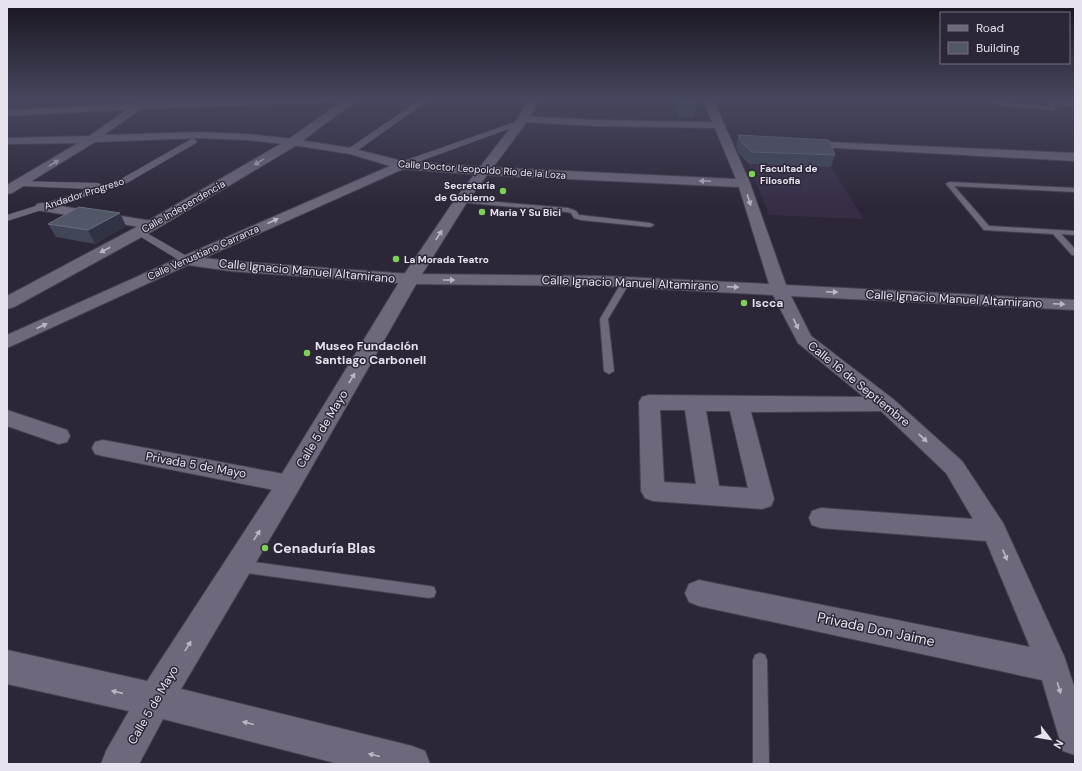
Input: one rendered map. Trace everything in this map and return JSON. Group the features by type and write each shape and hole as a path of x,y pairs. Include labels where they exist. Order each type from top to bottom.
{"street":[{"path":"7,190 98,135"},
{"name":"Calle Doctor Leopoldo Río de la Loza","path":"7,141 200,135 246,137 293,142 351,151 401,165 744,183"},
{"name":"Calle Independencia","path":"7,303 146,228 303,135"},
{"path":"351,151 375,135"},
{"path":"401,165 485,135"},
{"name":"Calle 5 de Mayo","path":"119,764 155,700 289,484 410,279 461,201 511,135"},
{"name":"Calle 16 de Septiembre","path":"722,135 744,183 779,289 804,339 886,404 954,467 994,531 1053,666 1075,739"},
{"path":"724,140 740,141"},
{"name":"Andador Progreso","path":"7,218 124,181 193,141"},
{"path":"796,144 1075,157"},
{"name":"Calle Venustiano Carranza","path":"7,342 186,260 401,165"},
{"path":"7,182 109,186"},
{"path":"42,207 146,228 186,260"},
{"name":"Calle Ignacio Manuel Altamirano","path":"186,260 230,266 410,279 626,282 1075,305"},
{"path":"739,404 762,499 653,491 649,402 739,404 774,406 886,404"},
{"path":"694,403 709,495"},
{"path":"7,418 59,436"},
{"name":"Privada 5 de Mayo","path":"103,448 289,484"},
{"path":"821,518 994,531"},
{"name":"Privada Don Jaime","path":"699,593 1053,666"},
{"path":"7,667 155,700 412,764"}],"lane":[{"path":"1075,190 949,184 987,228 1075,233"},
{"path":"461,201 568,210 574,212 576,217 581,218 650,225"},
{"path":"1055,232 1075,253"},
{"path":"609,371 604,319 626,282"},
{"path":"238,566 429,592"},
{"path":"760,660 761,764"}],"shaded area":[{"path":"749,164 831,167 864,219 769,215"}],"building":[{"path":"738,135 829,140 835,155 752,152 742,143"},
{"path":"79,207 120,213 88,230 48,224"}],"place":[{"name":"Facultad de Filosofia","path":"752,174"},
{"name":"Secretaría de Gobierno","path":"503,191"},
{"name":"Maria Y Su Bici","path":"482,212"},
{"name":"La Morada Teatro","path":"396,259"},
{"name":"Iscca","path":"744,303"},
{"name":"Museo Fundación Santiago Carbonell","path":"307,353"},
{"name":"Cenaduría Blas","path":"265,548"}]}
